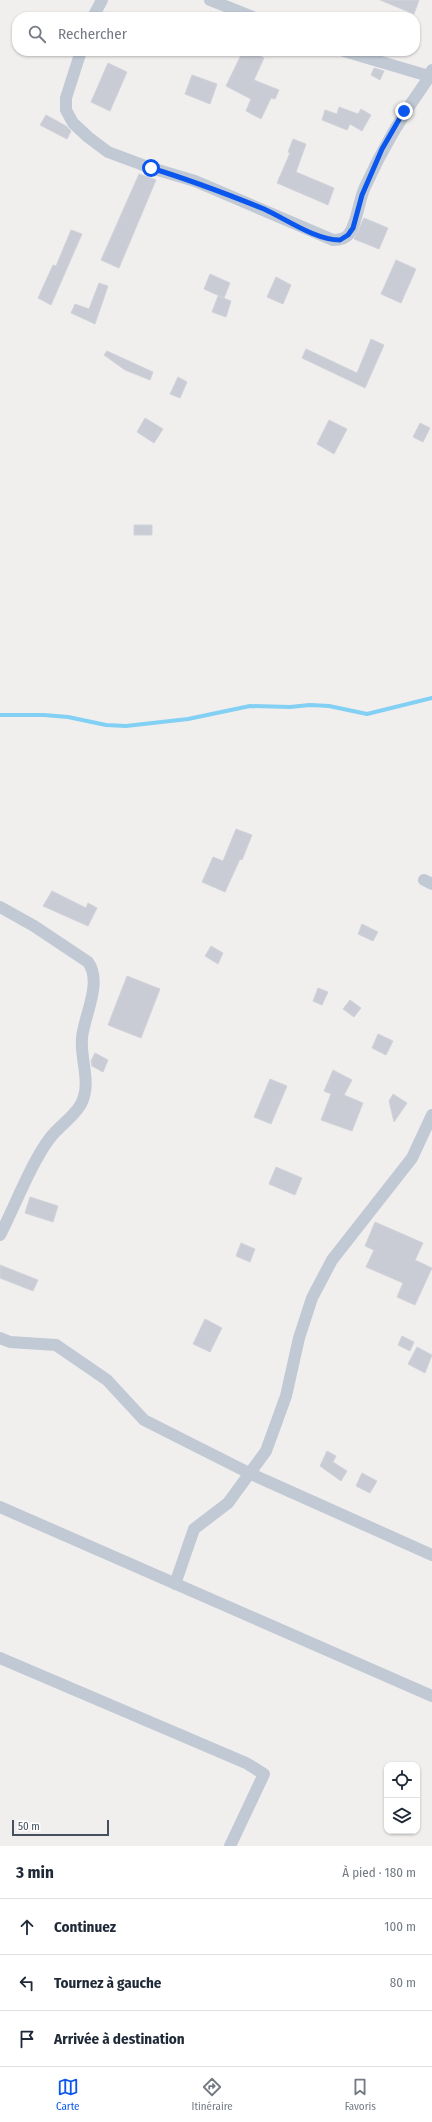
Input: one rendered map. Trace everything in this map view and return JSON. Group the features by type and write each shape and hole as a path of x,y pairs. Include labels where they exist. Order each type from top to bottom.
{"street":[{"path":"96,12 102,0"},
{"path":"210,0 241,12"},
{"path":"79,56 66,98 66,110 73,123 88,137 108,152 151,168 195,181 333,240 340,240 344,238 353,228 362,195 382,149 404,111 431,74 363,56"},
{"path":"0,907 34,926 88,962 92,967 94,980 82,1039 86,1078 85,1091 81,1103 70,1119 48,1142 0,1235"},
{"path":"175,1584 194,1529 228,1503 251,1474 266,1451 286,1396 299,1338 312,1298 332,1260 412,1158 432,1115"},
{"path":"0,1338 10,1342 56,1345 107,1380 144,1420 251,1474 432,1555"},
{"path":"0,1507 432,1696"},
{"path":"0,1658 246,1763 264,1774 230,1846"}],"building":[{"path":"380,0 419,0 415,12 409,12"},
{"path":"241,56 260,56 264,58 254,80 279,90 275,99 271,98 261,119 246,111 251,99 226,86"},
{"path":"108,63 127,72 110,111 91,102"},
{"path":"374,68 384,71 380,80 371,75"},
{"path":"192,75 217,84 210,104 185,94"},
{"path":"339,107 358,114 361,109 371,115 362,131 350,124 347,130 322,120 325,110 337,114"},
{"path":"46,115 66,126 71,131 67,139 40,125"},
{"path":"293,139 306,144 296,172 334,188 328,205 277,183 290,153 288,152"},
{"path":"139,174 156,180 119,268 101,260"},
{"path":"364,218 388,228 379,249 354,239"},
{"path":"71,230 82,234 51,305 38,298 53,265 56,266"},
{"path":"396,260 416,269 401,303 381,294"},
{"path":"210,274 230,283 224,298 204,289"},
{"path":"276,277 291,285 283,304 267,297"},
{"path":"99,283 108,286 95,324 71,313 75,304 89,309"},
{"path":"218,296 231,301 226,317 212,312"},
{"path":"371,339 384,345 365,388 302,358 306,349 357,373"},
{"path":"107,351 153,372 150,380 125,370 104,355"},
{"path":"178,377 187,382 180,398 170,394"},
{"path":"145,418 163,429 154,443 137,432"},
{"path":"329,420 347,429 334,454 317,444"},
{"path":"420,423 430,428 423,442 413,437"},
{"path":"134,525 152,525 152,535 134,535"},
{"path":"236,829 252,835 242,860 240,859 225,892 202,882 213,857 223,861"},
{"path":"52,891 86,908 88,903 97,908 88,926 43,906"},
{"path":"362,924 378,932 373,941 358,934"},
{"path":"211,946 223,953 218,964 205,956"},
{"path":"127,976 160,989 141,1038 108,1025"},
{"path":"318,988 328,992 322,1005 313,1001"},
{"path":"350,1000 361,1008 354,1017 343,1009"},
{"path":"378,1034 393,1041 386,1055 372,1048"},
{"path":"95,1053 108,1060 103,1072 92,1066 91,1061"},
{"path":"333,1070 352,1080 344,1095 363,1103 352,1131 321,1120 331,1094 324,1091"},
{"path":"270,1079 287,1086 271,1124 254,1117"},
{"path":"393,1094 407,1103 394,1122 389,1101"},
{"path":"276,1167 302,1178 295,1195 269,1184"},
{"path":"30,1197 58,1206 53,1222 25,1213"},
{"path":"375,1222 423,1243 415,1260 432,1268 415,1305 397,1297 403,1283 366,1267 374,1250 365,1246"},
{"path":"241,1243 255,1249 250,1262 236,1256"},
{"path":"0,1265 38,1280 33,1291 0,1278"},
{"path":"205,1319 222,1328 210,1352 193,1344"},
{"path":"402,1336 414,1342 410,1351 398,1345"},
{"path":"417,1347 432,1355 425,1373 408,1364"},
{"path":"327,1451 336,1456 333,1462 347,1471 341,1481 320,1466"},
{"path":"362,1473 377,1481 370,1493 356,1486"}],"waterway":[{"path":"0,715 44,715 68,717 106,725 126,726 188,719 250,706 329,706 367,714 432,698"}],"route":[{"path":"151,168 195,181 265,210 321,236 333,240 340,240 348,235 353,228 362,195 382,149 404,111"}]}
